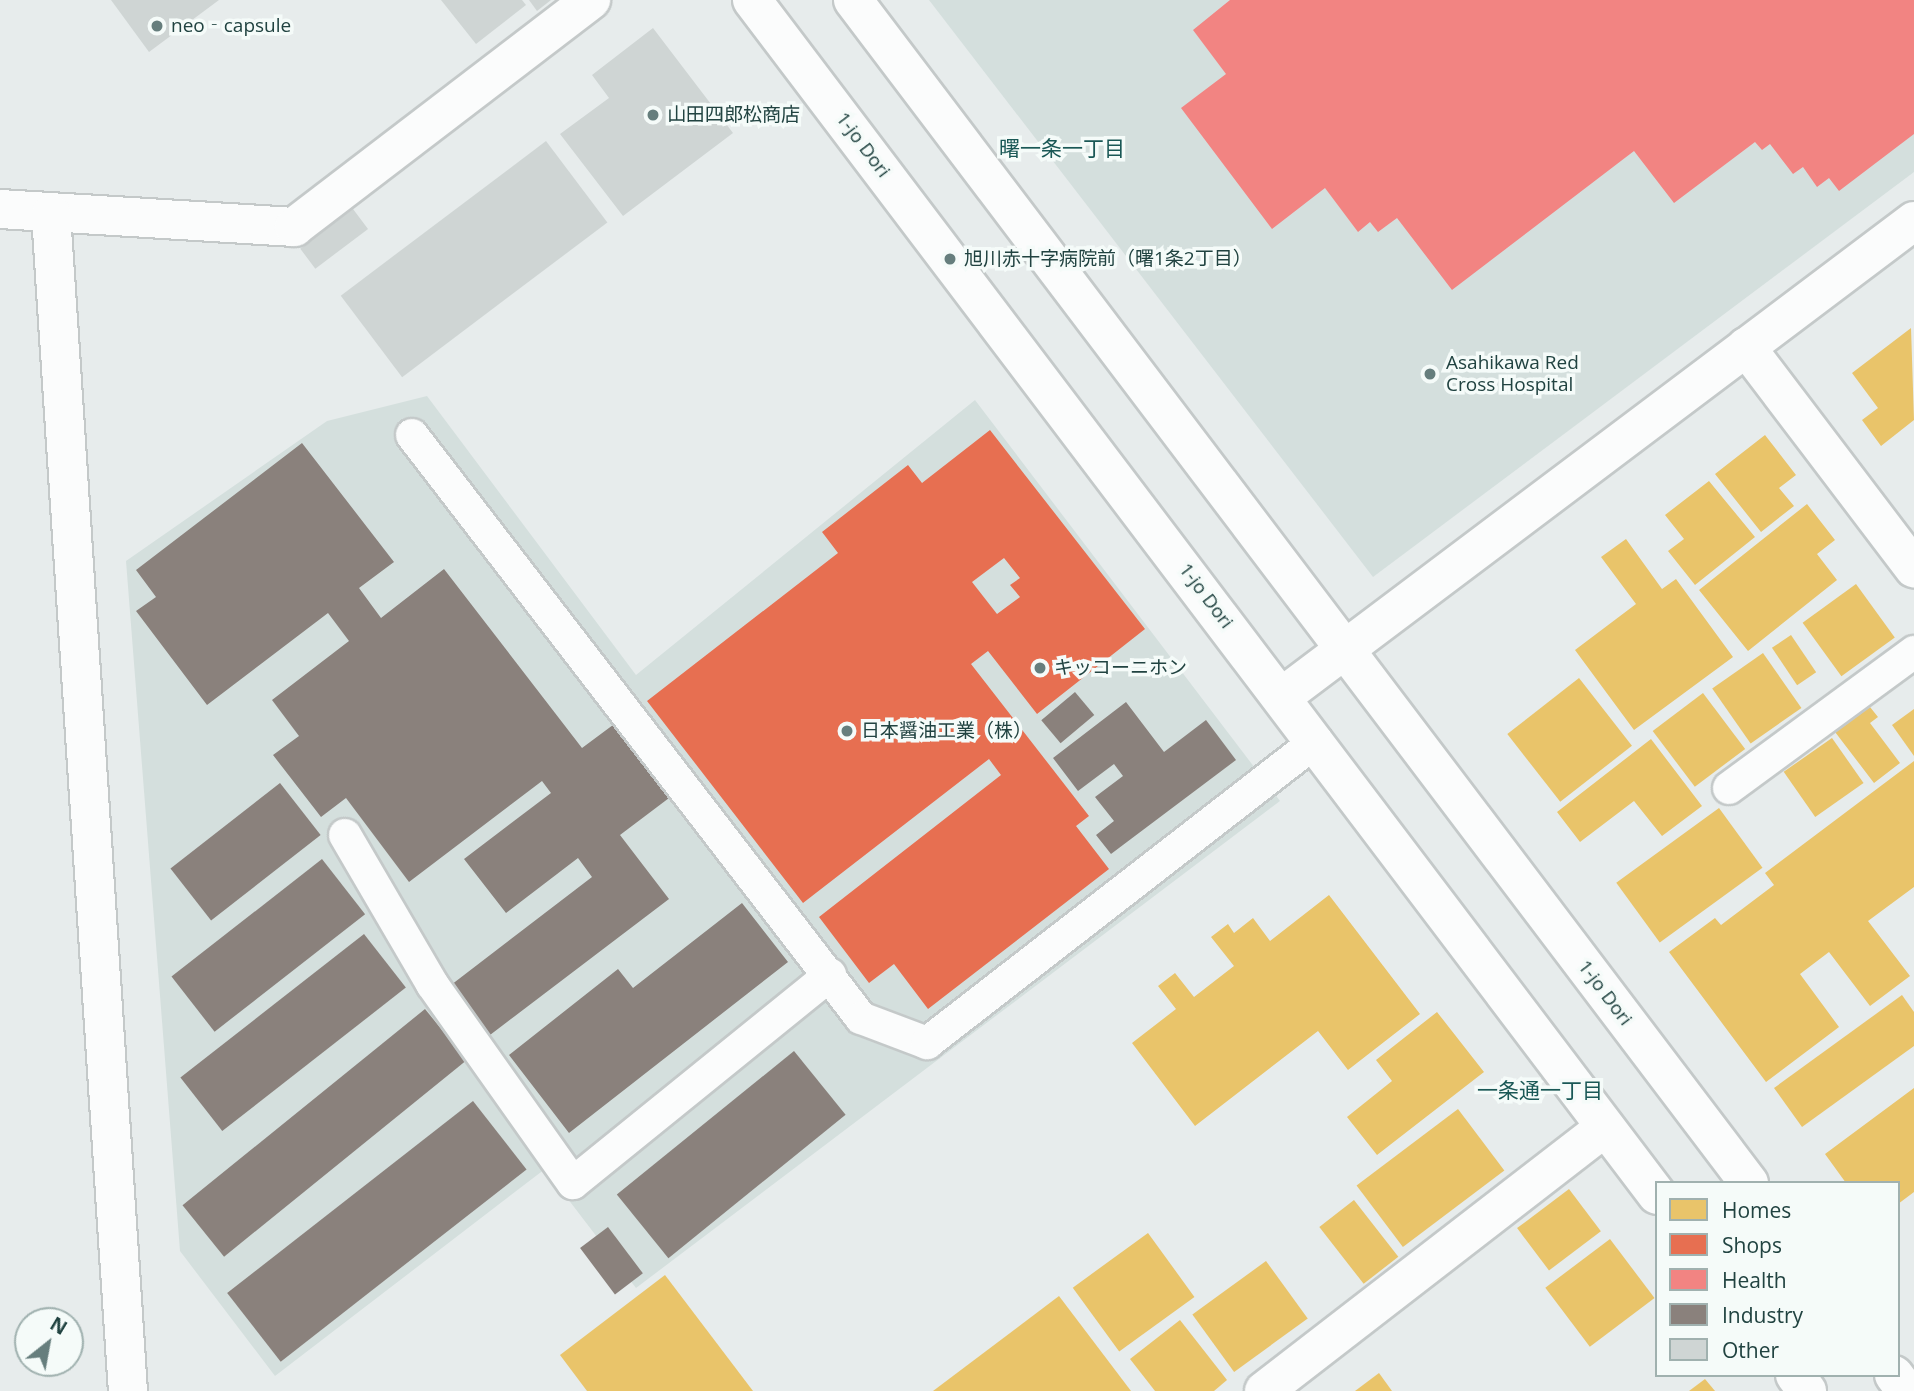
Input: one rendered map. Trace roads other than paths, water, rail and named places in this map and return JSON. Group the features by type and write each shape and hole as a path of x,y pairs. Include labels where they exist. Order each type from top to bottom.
{"street":[{"path":"0,209 294,227 591,0"},
{"name":"1-jo Dori","path":"752,0 1283,696 1655,1192"},
{"name":"1-jo Dori","path":"853,0 1347,648 1747,1181"},
{"path":"51,214 128,1391"},
{"path":"1283,696 1914,221"},
{"path":"1746,347 1914,568"},
{"path":"1264,1391 1605,1128"}],"lane":[{"path":"412,435 831,975 861,1018 927,1043 1317,741"},
{"path":"1729,788 1914,652"},
{"path":"345,835 432,984 573,1183 831,975"}],"place":[{"name":"neo‐capsule","path":"157,26"},
{"name":"山田四郎松商店","path":"653,115"},
{"name":"旭川赤十字病院前（曙1条2丁目）","path":"950,259"},
{"name":"Asahikawa Red Cross Hospital","path":"1430,374"},
{"name":"キッコーニホン","path":"1040,668"},
{"name":"日本醤油工業（株）","path":"847,731"}],"district":[{"name":"曙一条一丁目","path":"1062,148"},
{"name":"一条通一丁目","path":"1540,1090"}]}
